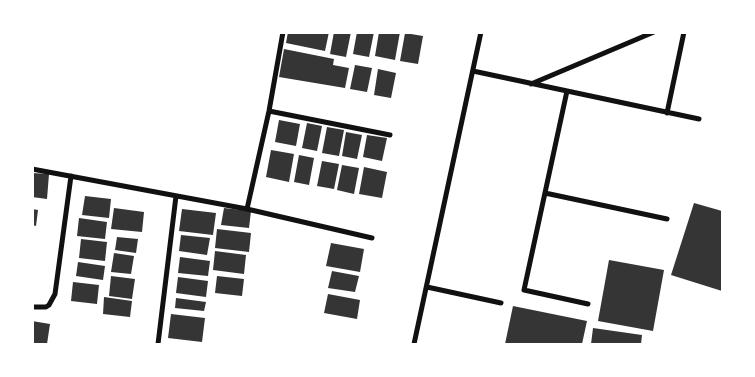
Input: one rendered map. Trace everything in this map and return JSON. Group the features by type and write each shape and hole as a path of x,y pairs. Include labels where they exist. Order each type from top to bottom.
{"street":[{"path":"247,209 269,111 283,32"},
{"path":"414,344 482,32"},
{"path":"531,84 654,32"},
{"path":"667,113 684,32"},
{"path":"473,72 699,119"},
{"path":"567,91 524,290 588,304"},
{"path":"269,111 390,135"},
{"path":"32,169 247,209 372,238"},
{"path":"32,307 46,307 55,294 71,176"},
{"path":"545,193 667,219"},
{"path":"158,344 176,196"},
{"path":"427,287 501,303"}],"building":[{"path":"288,32 329,32 325,51 286,43"},
{"path":"334,32 351,32 346,57 330,54"},
{"path":"357,32 374,32 369,57 353,54"},
{"path":"379,32 400,32 395,60 375,56"},
{"path":"405,33 423,36 418,64 400,61"},
{"path":"284,49 334,59 333,65 349,68 345,88 279,77"},
{"path":"355,65 372,68 367,92 350,89"},
{"path":"378,69 396,73 391,98 374,95"},
{"path":"279,120 300,124 296,146 275,142"},
{"path":"307,123 322,126 317,151 302,148"},
{"path":"327,127 344,130 339,156 322,153"},
{"path":"346,132 362,135 357,159 342,156"},
{"path":"367,135 387,138 382,161 363,157"},
{"path":"271,150 294,154 289,182 266,177"},
{"path":"299,155 314,158 309,185 294,182"},
{"path":"322,161 339,164 334,189 317,186"},
{"path":"342,165 359,168 354,194 337,190"},
{"path":"364,167 387,172 382,198 359,194"},
{"path":"32,173 49,174 47,199 32,197"},
{"path":"85,196 111,199 109,218 82,215"},
{"path":"694,203 722,211 722,291 671,275"},
{"path":"114,208 144,212 142,232 111,229"},
{"path":"224,208 251,211 249,228 221,225"},
{"path":"32,209 38,210 36,226 32,225"},
{"path":"182,209 216,213 213,235 179,231"},
{"path":"79,218 107,222 105,239 77,236"},
{"path":"217,229 251,233 249,252 215,248"},
{"path":"181,235 210,238 207,255 179,251"},
{"path":"117,237 138,239 136,253 115,250"},
{"path":"81,239 107,242 105,261 79,258"},
{"path":"331,243 364,249 360,272 326,266"},
{"path":"215,251 246,255 244,274 213,270"},
{"path":"114,253 134,256 131,274 111,272"},
{"path":"180,257 210,261 208,276 178,273"},
{"path":"609,260 664,270 653,331 598,321"},
{"path":"78,262 105,266 103,280 76,276"},
{"path":"332,271 359,276 355,292 328,288"},
{"path":"111,276 135,279 132,299 109,296"},
{"path":"217,276 244,279 242,296 215,293"},
{"path":"178,277 208,281 206,297 176,293"},
{"path":"73,282 99,285 97,304 71,301"},
{"path":"328,294 360,300 357,319 324,313"},
{"path":"104,297 132,301 130,317 103,314"},
{"path":"176,298 206,302 204,311 175,308"},
{"path":"513,306 587,321 582,344 505,344"},
{"path":"171,314 205,318 202,342 168,338"},
{"path":"32,321 50,324 47,344 32,344"},
{"path":"593,328 642,335 641,344 591,344"}]}
